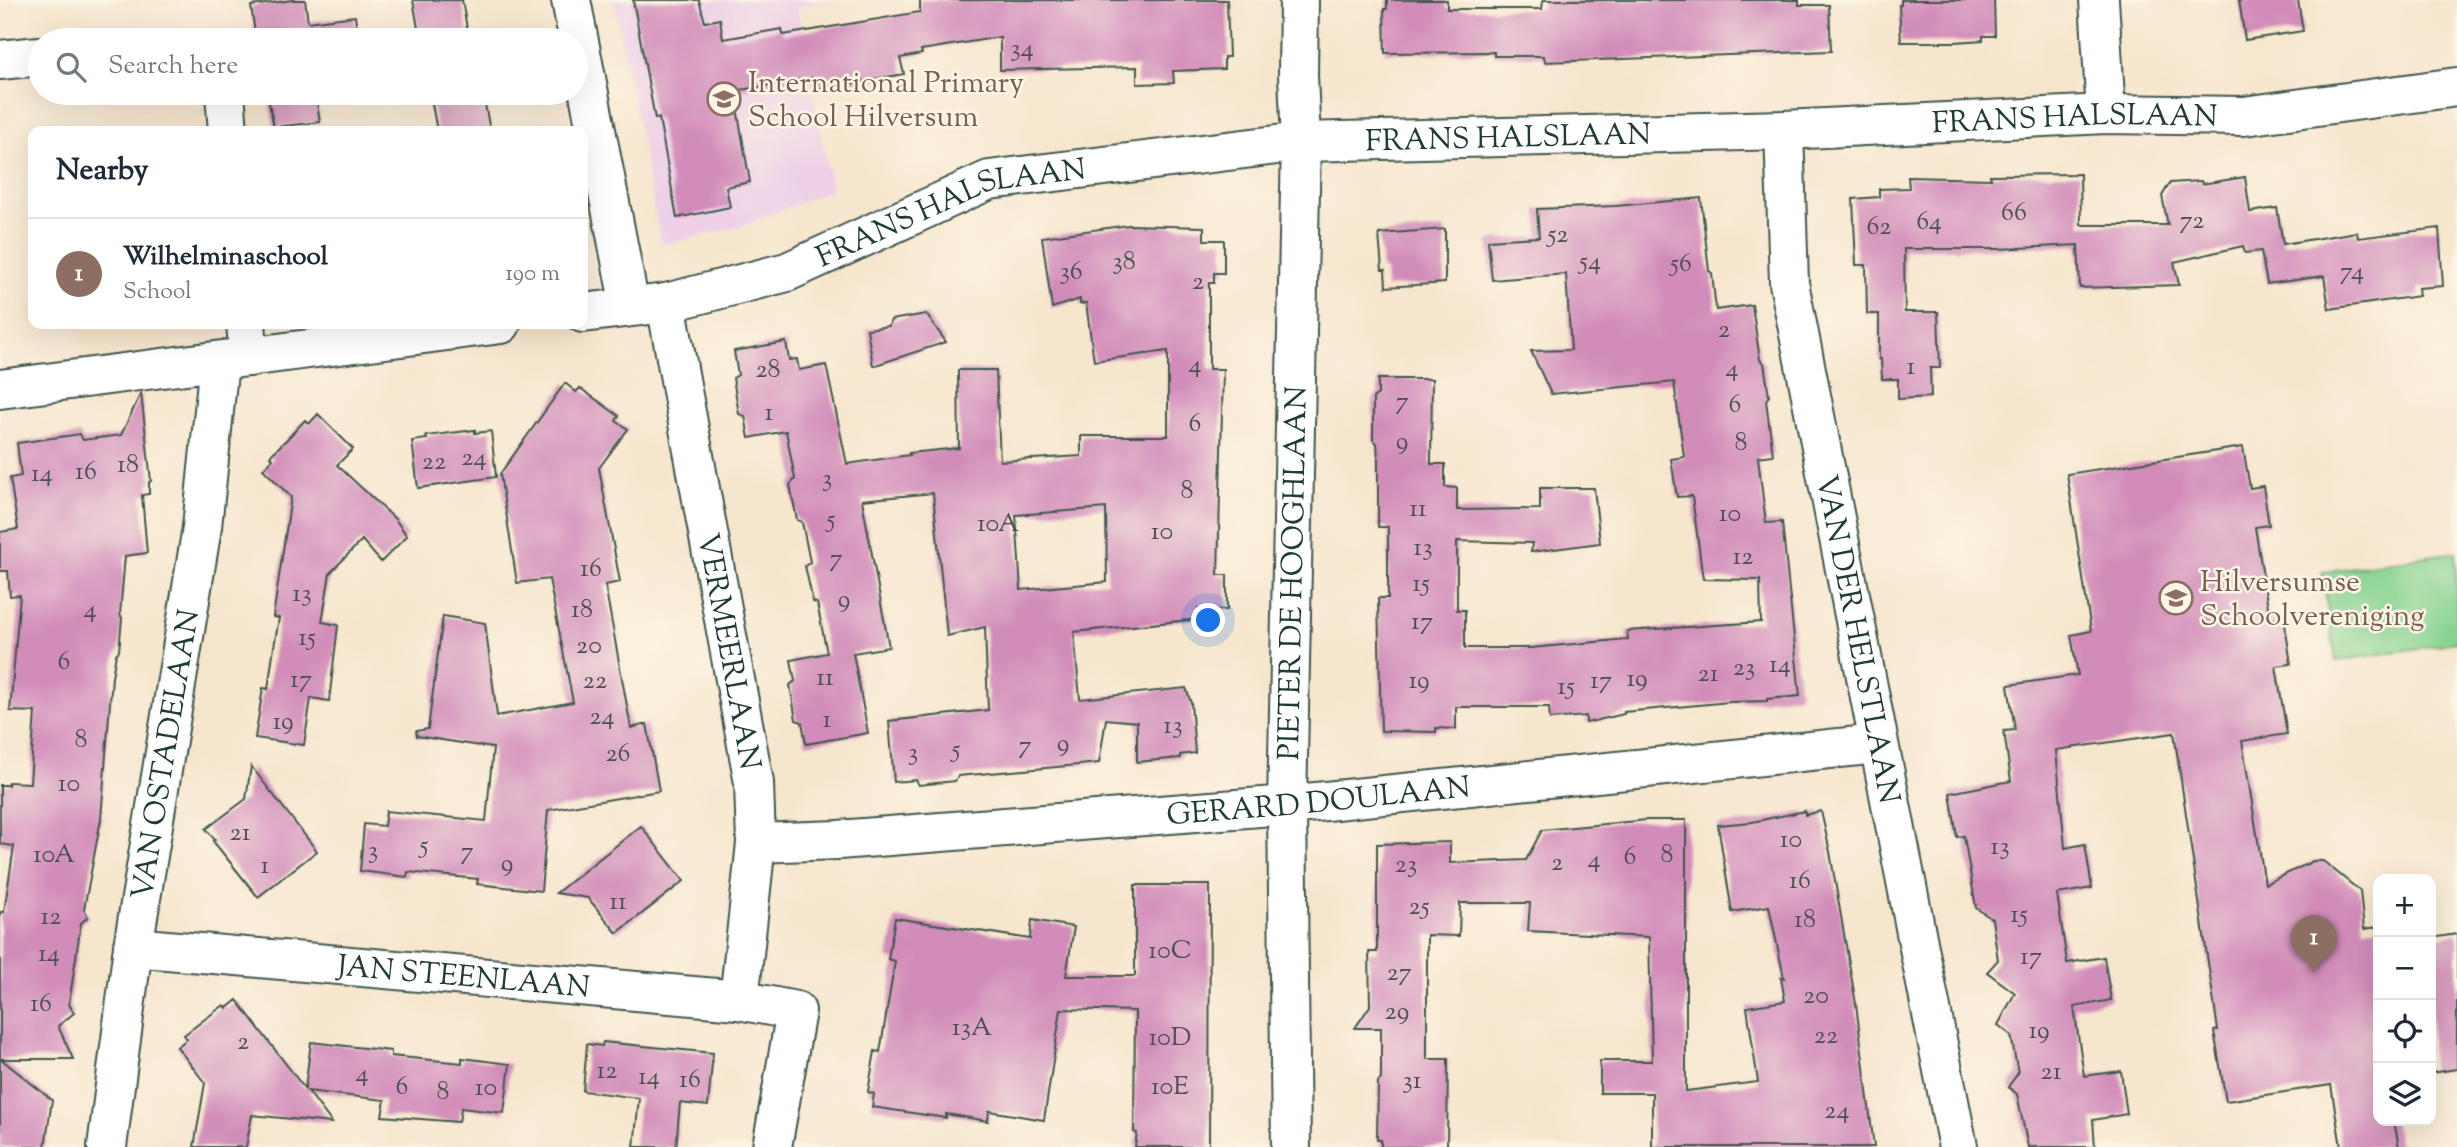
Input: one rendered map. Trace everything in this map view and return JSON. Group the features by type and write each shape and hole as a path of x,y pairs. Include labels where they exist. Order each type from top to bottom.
{"street":[{"name":"VERMEERLAAN","path":"571,0 578,28"},
{"name":"PIETER DE HOOGHLAAN","path":"1291,1147 1287,805 1301,142 1298,75 1300,0"},
{"path":"2099,0 2106,114"},
{"path":"0,60 28,57"},
{"name":"VERMEERLAAN","path":"588,67 648,305 754,783 756,843 739,1000"},
{"name":"FRANS HALSLAAN","path":"588,312 648,305 787,272 989,180 1301,142 1784,130 2106,114 2244,116 2457,86"},
{"path":"226,105 228,126"},
{"name":"VAN DER HELSTLAAN","path":"1784,130 1789,284 1958,1147"},
{"path":"0,389 238,347 444,329"},
{"name":"VAN OSTADELAAN","path":"107,1147 133,947 202,527 238,347"},
{"name":"GERARD DOULAAN","path":"756,843 838,840 1287,805 1878,744"},
{"name":"JAN STEENLAAN","path":"133,947 739,1000 796,1012 772,1147"}],"shaded area":[{"name":"International Primary School Hilversum","path":"614,0 832,0 797,7 832,190 738,227 661,245"}],"green space":[{"path":"2456,552 2457,642 2336,661 2322,572"}],"building":[{"path":"305,0 308,22 355,16 357,28 254,28 251,6"},
{"path":"413,0 462,0 467,28 418,28"},
{"path":"633,0 699,0 705,22 720,19 723,39 782,29 783,35 920,12 920,0 1227,0 1229,57 1224,57 1224,69 1173,71 1174,83 1137,84 1137,67 1000,70 1000,37 921,50 922,54 900,58 904,74 814,90 812,78 734,91 750,182 726,187 730,207 677,218 659,118 655,119"},
{"path":"1387,0 1447,0 1447,9 1542,9 1543,0 1799,0 1799,5 1829,5 1831,51 1545,62 1544,56 1494,56 1494,52 1385,53 1384,9 1387,9"},
{"path":"1901,0 1994,0 1995,36 1983,36 1983,40 1955,42 1901,42"},
{"path":"2239,0 2298,0 2303,31 2245,40"},
{"path":"269,105 317,105 320,122 274,126"},
{"path":"432,105 485,105 489,126 436,126"},
{"path":"2080,174 2081,225 2168,225 2162,196 2170,183 2201,181 2202,184 2245,177 2250,212 2277,208 2283,244 2357,232 2358,238 2439,228 2443,286 2418,288 2419,296 2329,309 2324,276 2267,284 2261,251 2245,253 2243,246 2174,262 2179,285 2080,288 2078,245 1998,249 1904,249 1905,312 1938,312 1940,368 1930,368 1931,397 1898,399 1898,379 1882,379 1879,314 1867,314 1866,265 1856,265 1853,199 1879,197 1879,189 1909,188 1908,177 1991,179 1990,175"},
{"path":"1701,198 1716,310 1752,305 1760,360 1764,363 1773,455 1758,457 1766,523 1782,522 1800,696 1624,712 1586,723 1586,716 1550,719 1549,707 1456,707 1456,729 1436,728 1436,732 1381,731 1378,598 1388,598 1388,527 1378,527 1378,459 1377,443 1373,440 1373,398 1378,394 1378,379 1432,379 1431,464 1445,464 1445,487 1457,488 1457,510 1540,509 1540,488 1594,488 1600,543 1531,552 1532,543 1457,541 1457,610 1465,610 1465,648 1531,648 1628,639 1627,631 1761,622 1760,580 1703,579 1692,496 1677,497 1671,459 1684,457 1674,382 1551,394 1531,351 1571,350 1566,274 1492,280 1488,240 1539,237 1537,209 1616,206"},
{"path":"1129,225 1204,227 1204,240 1224,240 1224,273 1214,273 1214,283 1209,283 1209,369 1223,369 1218,575 1227,575 1227,610 1198,609 1199,619 1074,632 1080,699 1186,688 1191,703 1195,753 1180,755 1180,758 1137,762 1137,722 1106,719 1099,763 958,776 955,781 919,785 916,780 894,782 889,721 988,710 985,627 947,636 933,493 862,500 889,647 853,653 868,733 806,744 802,722 796,720 790,685 795,681 791,660 827,653 817,603 813,602 805,566 810,562 802,522 797,520 790,485 795,479 786,431 749,438 745,416 739,414 733,378 738,375 734,351 786,342 789,360 797,359 799,370 826,365 847,464 910,455 909,453 959,448 958,370 996,370 1000,461 1081,456 1081,436 1168,436 1168,351 1094,361 1086,303 1080,304 1080,299 1052,308 1042,237","holes":["1106,508 1107,582 1021,590 1016,515"]},
{"path":"1445,229 1445,283 1386,287 1379,234"},
{"path":"926,314 946,342 873,366 867,329 889,326 891,320"},
{"path":"565,383 576,392 580,388 619,416 616,421 628,429 599,468 620,582 605,585 631,728 647,724 659,791 548,810 541,891 477,884 478,879 408,872 407,877 360,871 364,824 384,826 386,811 486,821 493,748 417,736 416,731 428,729 443,616 485,623 497,716 573,702 549,579 517,583 500,474"},
{"path":"141,393 151,481 149,494 142,495 147,553 125,556 119,651 116,654 112,677 101,819 84,909 88,917 81,923 69,1004 74,1013 58,1026 73,1059 1,1059 52,1100 45,1147 0,1147 0,912 4,912 14,846 0,844 0,785 8,785 8,782 30,783 35,712 10,711 20,595 10,596 8,571 0,571 0,532 18,529 10,478 21,476 17,443 80,434 83,440 121,435"},
{"path":"318,414 353,449 337,465 395,519 407,536 381,562 362,540 330,573 322,622 338,625 329,701 311,698 304,745 255,738 263,688 268,689 279,618 273,617 291,497 263,469 273,459 270,456 305,420 309,424"},
{"path":"475,430 475,433 491,431 496,477 418,488 412,441 427,439 426,436"},
{"path":"2243,447 2250,488 2263,486 2269,525 2255,527 2270,620 2284,618 2291,664 2276,666 2287,734 2242,741 2265,884 2313,861 2323,861 2360,891 2364,929 2373,928 2373,1126 2395,1126 2399,1147 2341,1147 2331,1085 2226,1101 2174,733 2056,750 2065,848 2085,844 2092,888 2057,894 2067,963 2104,957 2111,1000 2074,1007 2084,1076 2121,1071 2127,1114 2093,1120 2095,1147 2028,1147 2017,1094 2008,1087 2018,1073 2011,1035 1998,1025 2015,993 1987,972 1998,960 1992,919 1976,908 1964,836 1957,837 1950,793 2011,781 2004,731 2015,730 2008,685 2078,675 2071,635 2091,631 2067,474"},
{"path":"251,766 317,851 258,897 206,829 246,799"},
{"path":"1805,811 1805,815 1821,811 1830,852 1856,1004 1874,1147 1652,1147 1652,1093 1600,1093 1600,1061 1652,1061 1649,937 1528,931 1530,903 1460,903 1459,936 1427,935 1427,1059 1448,1059 1447,1147 1381,1147 1381,1140 1377,1140 1381,1028 1355,1028 1370,1006 1369,952 1377,952 1377,844 1450,842 1450,863 1526,860 1542,830 1647,820 1686,820 1686,1091 1758,1082 1747,1007 1785,1001 1781,978 1784,978 1769,906 1732,912 1718,825 1752,822"},
{"path":"641,826 684,881 617,933 588,898 556,893"},
{"path":"1135,885 1210,885 1209,1147 1135,1147 1135,1011 1061,1009 1044,1120 989,1111 988,1121 946,1114 946,1118 872,1107 874,1094 868,1092 875,1051 880,1052 895,961 888,959 895,918 1030,939 1032,920 1074,927 1066,976 1135,976"},
{"path":"2457,934 2457,1069 2436,1072 2436,1000 2436,937"},
{"path":"237,1000 305,1089 311,1042 391,1051 391,1056 462,1063 462,1058 510,1064 504,1113 461,1108 459,1122 382,1116 385,1100 308,1091 332,1123 252,1115 246,1147 194,1147 205,1083 177,1047 187,1039 184,1035 224,1005 227,1008"},
{"path":"603,1042 713,1053 708,1106 680,1103 676,1147 634,1147 639,1098 583,1091 587,1044 602,1046"}],"place":[{"name":"International Primary School Hilversum","path":"724,99"},
{"name":"Hilversumse Schoolvereniging","path":"2176,598"},
{"name":"Wilhelminaschool","path":"2314,973"}]}
